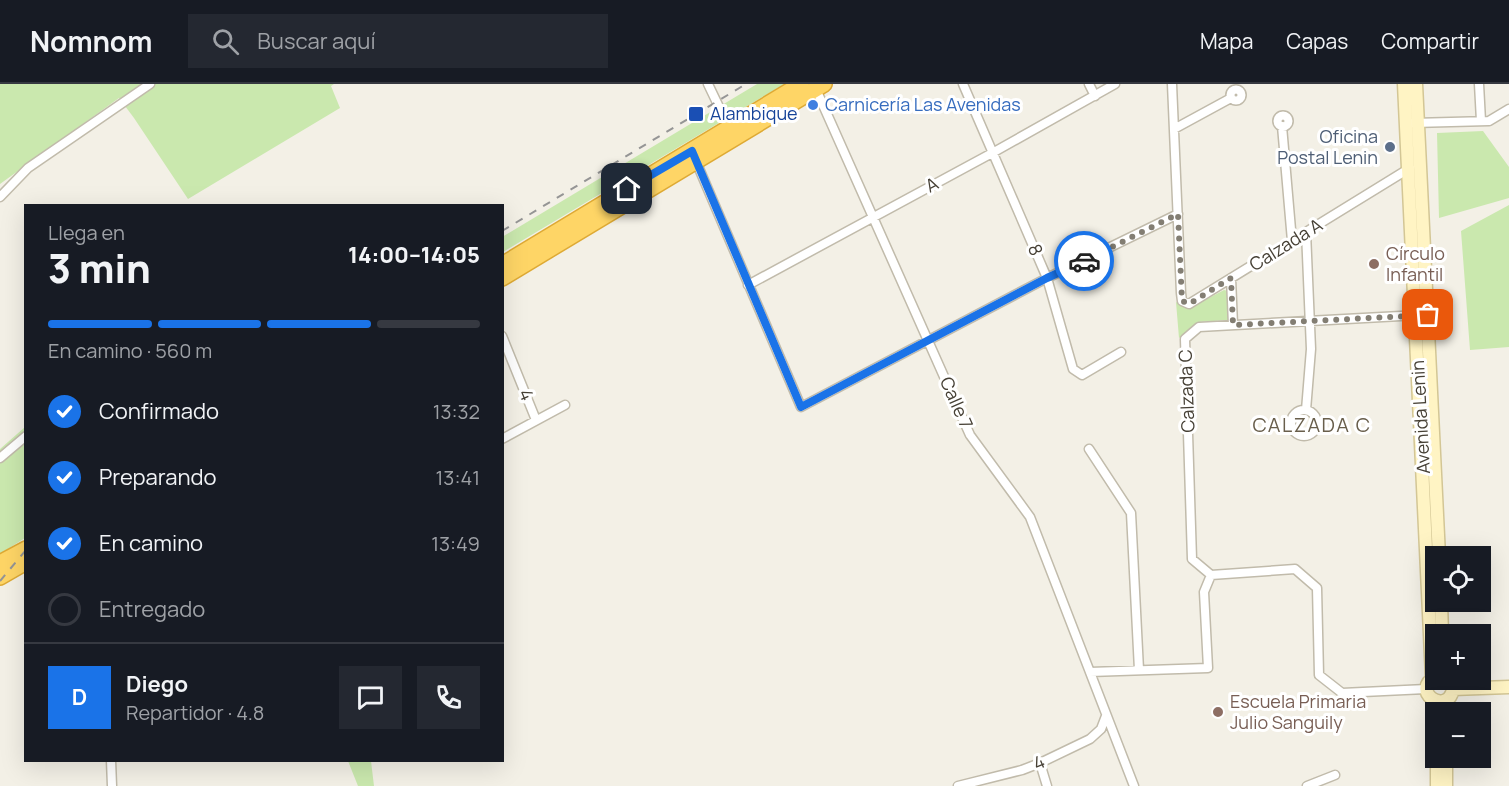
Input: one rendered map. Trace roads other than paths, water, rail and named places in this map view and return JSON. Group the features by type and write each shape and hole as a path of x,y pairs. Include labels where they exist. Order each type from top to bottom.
{"highway":[{"path":"504,277 731,133 801,84"},
{"path":"731,133 818,86"},
{"path":"504,264 694,156"},
{"path":"0,563 24,550"},
{"path":"0,577 24,563"}],"street":[{"path":"0,197 28,168 150,84"},
{"path":"708,84 731,133"},
{"name":"8","path":"963,84 1047,278 1073,369 1082,375 1121,352"},
{"path":"1089,84 1095,96"},
{"name":"A","path":"748,285 1115,84"},
{"name":"Calzada A","path":"1172,84 1182,301 1189,304 1420,162"},
{"name":"Avenida Lenin","path":"1404,84 1420,162 1430,624"},
{"name":"Avenida Lenin","path":"1416,84 1408,169 1422,315 1438,546"},
{"path":"1479,84 1481,121"},
{"name":"Calle 7","path":"818,86 873,217 970,435 1030,517 1134,786"},
{"path":"1174,129 1231,98"},
{"path":"1412,123 1489,121 1509,109"},
{"path":"1282,126 1292,241"},
{"path":"694,156 801,407 1047,278 1178,214"},
{"path":"1306,232 1311,349 1306,410"},
{"path":"1231,278 1233,325"},
{"name":"Calzada C","path":"1211,574 1192,559 1185,339 1199,327 1422,315"},
{"name":"4","path":"504,341 536,420"},
{"path":"504,438 565,405"},
{"path":"0,458 24,438"},
{"path":"1089,449 1131,513 1139,670"},
{"path":"1090,672 1208,668 1204,592 1211,574 1295,569 1317,588 1319,675 1342,693 1425,682"},
{"path":"1491,686 1509,687"},
{"name":"4","path":"958,786 992,782 1040,763 1090,739 1101,729 1106,716"},
{"path":"111,762 112,786"},
{"path":"1040,763 1047,786"},
{"path":"1437,768 1437,786"},
{"path":"1446,768 1446,786"},
{"path":"1307,786 1335,775"}],"railway":[{"path":"504,230 746,84"},
{"path":"0,581 24,552"}],"place":[{"name":"Carnicería Las Avenidas","path":"813,105"},
{"name":"Alambique","path":"696,114"},
{"name":"Oficina Postal Lenin","path":"1390,147"},
{"name":"Círculo Infantil","path":"1374,264"},
{"name":"Escuela Primaria Julio Sanguily","path":"1218,712"}],"district":[{"name":"CALZADA C","path":"1312,425"}]}
